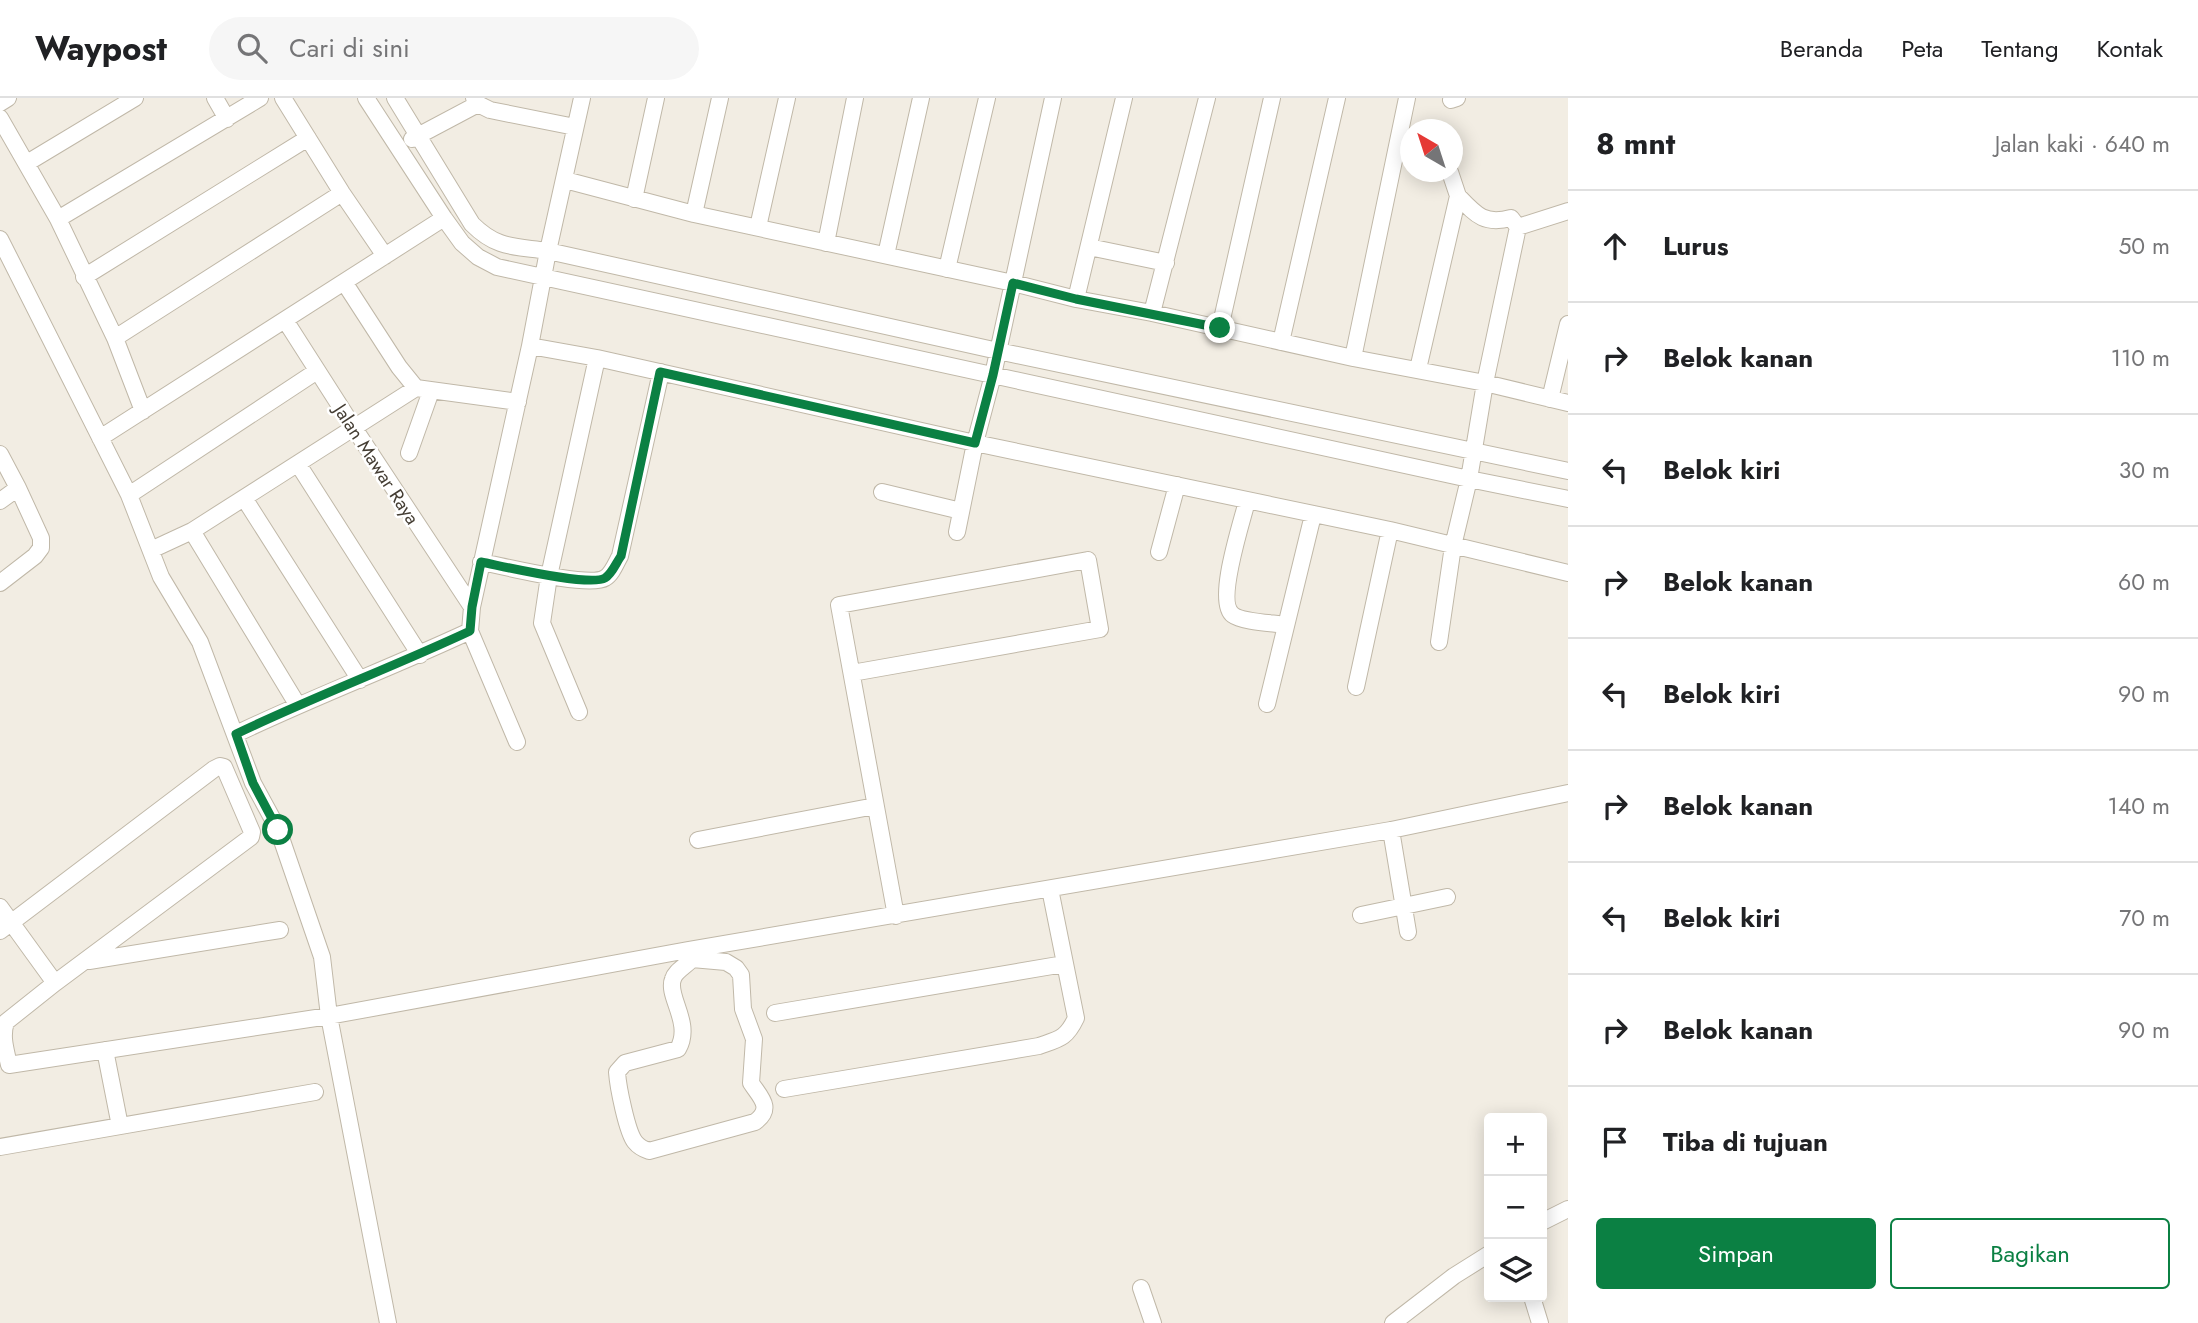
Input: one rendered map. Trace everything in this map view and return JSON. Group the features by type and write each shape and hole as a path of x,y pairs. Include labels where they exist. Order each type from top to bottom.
{"street":[{"path":"0,103 8,98"},
{"path":"27,163 135,98"},
{"path":"215,98 227,119"},
{"path":"58,219 260,98"},
{"path":"283,98 385,256"},
{"path":"366,98 462,243 478,257 497,267 1469,480 1568,499"},
{"path":"394,98 472,224 499,244 548,251 998,351 1568,471"},
{"path":"517,742 470,631 472,607 582,98"},
{"path":"634,199 656,98"},
{"path":"694,214 720,98"},
{"path":"758,228 787,98"},
{"path":"826,243 855,98"},
{"path":"886,255 920,98"},
{"path":"947,269 987,98"},
{"path":"957,532 1053,98"},
{"path":"1076,299 1124,98"},
{"path":"1152,313 1207,98"},
{"path":"1220,328 1272,98"},
{"path":"1282,342 1337,98"},
{"path":"1405,119 1407,98"},
{"path":"397,147 476,101 490,110 575,127"},
{"path":"0,118 58,219 115,338 143,411"},
{"path":"84,276 308,138"},
{"path":"1353,358 1400,163"},
{"path":"565,180 694,214 1076,299 1568,402"},
{"path":"1439,642 1485,383 1518,227 1511,218 1497,222 1482,218 1458,196 1453,182"},
{"path":"115,338 342,193"},
{"path":"1418,369 1458,196"},
{"path":"1518,227 1568,211"},
{"path":"100,438 444,219"},
{"path":"0,239 129,495 161,577 200,642 253,783 278,830 322,957 329,1016 388,1323"},
{"path":"1089,247 1166,263"},
{"path":"344,282 399,367 424,390 517,402"},
{"name":"Jalan Mawar Raya","path":"285,320 472,607"},
{"path":"1550,399 1568,324"},
{"path":"530,346 597,358 975,443 1390,530 1568,573"},
{"path":"579,712 542,623 549,576 597,358"},
{"path":"129,495 317,371"},
{"path":"481,562 549,576 600,580 609,575 621,556 660,372"},
{"path":"151,550 192,531 354,429 424,390"},
{"path":"409,453 424,390"},
{"path":"0,454 41,538 41,548 35,556 0,583"},
{"path":"298,464 420,654"},
{"path":"1159,552 1177,485"},
{"path":"0,501 18,488"},
{"path":"882,492 961,510"},
{"path":"244,498 360,680"},
{"path":"1247,501 1228,582 1227,608 1237,618 1286,625"},
{"path":"1267,704 1313,515"},
{"path":"1356,687 1390,530"},
{"path":"192,531 298,705"},
{"path":"852,673 1100,629 1088,560 839,605 896,916"},
{"path":"236,734 470,631"},
{"path":"6,926 220,765 224,766 252,832 251,837 3,1025 5,1066 329,1016 690,955 896,916 1391,830 1568,793"},
{"path":"698,840 875,806"},
{"path":"1391,830 1408,932"},
{"path":"784,1089 1039,1046 1063,1038 1076,1018 1050,889"},
{"path":"1361,915 1447,897"},
{"path":"0,907 6,926 55,983"},
{"path":"84,962 280,930"},
{"path":"690,955 726,962 741,975 743,1009 754,1039 751,1083 761,1096 764,1111 755,1122 649,1151 644,1150 633,1140 618,1086 617,1072 625,1063 678,1049 683,1035 682,1024 671,984 673,976 690,955"},
{"path":"775,1013 1065,964"},
{"path":"105,1050 120,1126"},
{"path":"0,1147 315,1092"},
{"path":"1547,1220 1568,1209"},
{"path":"1393,1323 1454,1276 1484,1257"},
{"path":"1141,1288 1153,1323"},
{"path":"1534,1302 1540,1323"}],"route":[{"path":"278,830 253,783 236,734 470,631 481,562 549,576 587,580 600,580 609,575 621,556 660,372 975,443 1013,283 1076,299 1220,328"}]}
